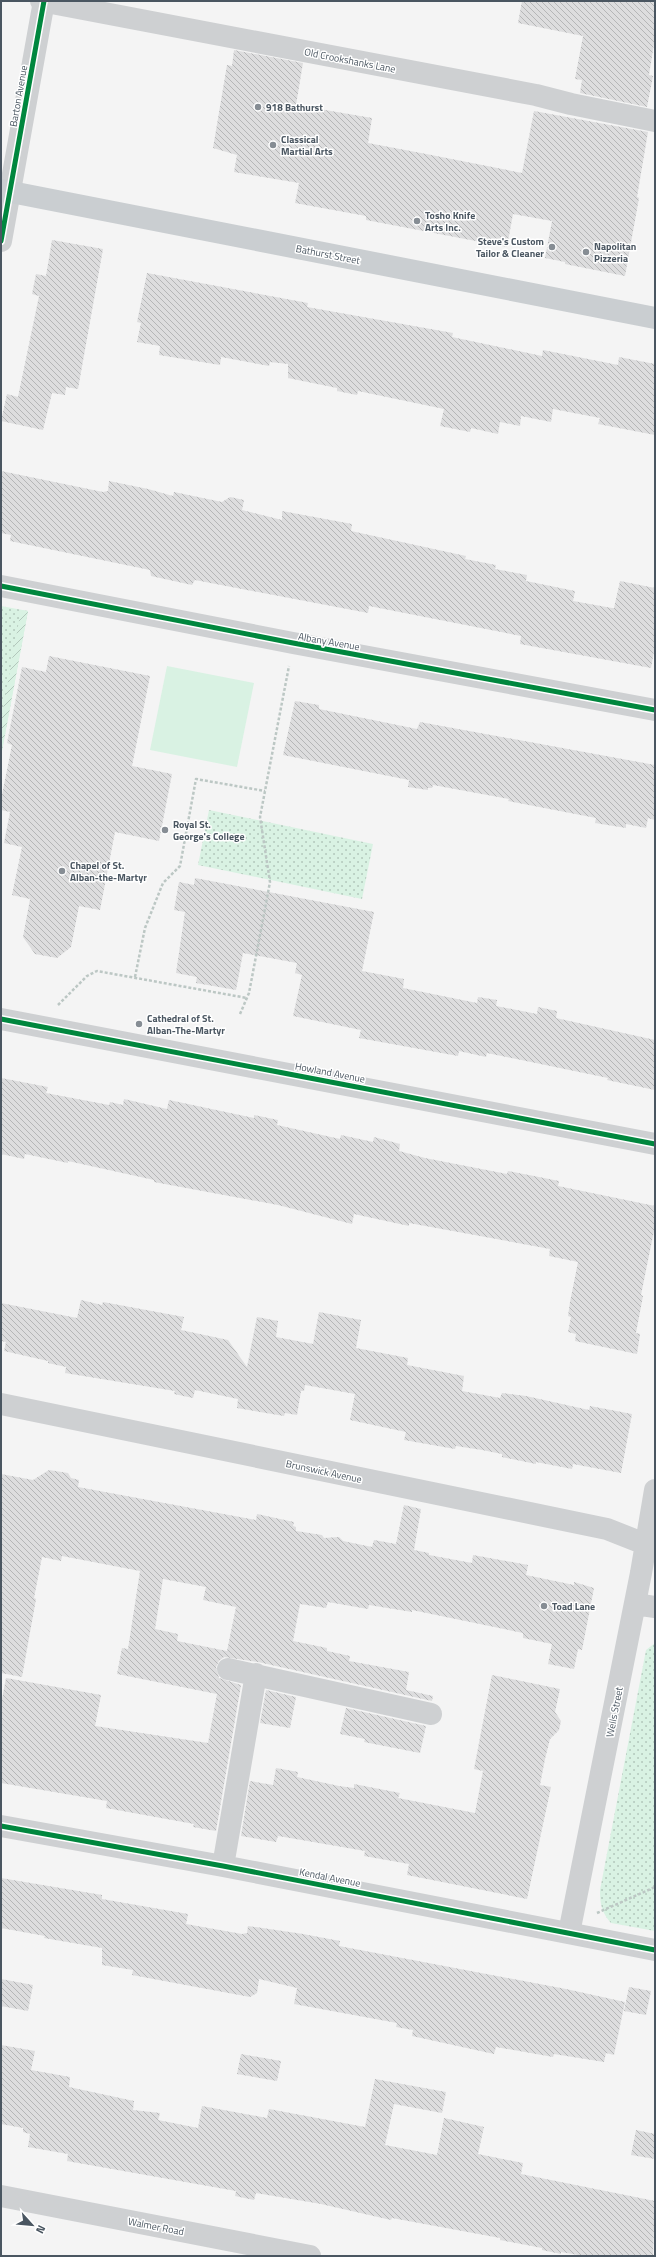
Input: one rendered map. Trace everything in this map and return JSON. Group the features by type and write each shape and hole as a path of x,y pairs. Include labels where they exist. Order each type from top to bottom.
{"main road":[{"name":"Bathurst Street","path":"6,191 654,313"}],"street":[{"name":"Old Crookshanks Lane","path":"43,1 536,95 571,104 655,121"},
{"name":"Barton Avenue","path":"1,241 6,191 43,1"},
{"name":"Albany Avenue","path":"1,586 292,643 655,710"},
{"name":"Howland Avenue","path":"1,1018 655,1144"},
{"name":"Brunswick Avenue","path":"1,1404 607,1529 645,1544"},
{"name":"Wells Street","path":"570,1933 645,1605 645,1544 655,1490"},
{"path":"228,1669 431,1714"},
{"path":"223,1866 256,1674"},
{"name":"Kendal Avenue","path":"1,1826 223,1866 655,1950"},
{"name":"Walmer Road","path":"1,2196 310,2256"}],"path":[{"path":"240,1014 247,998 270,882 260,817 292,643"},
{"path":"135,977 145,928 163,883 180,866 196,779 265,791"},
{"path":"55,1008 87,976 97,971 247,998"},
{"path":"596,1914 655,1887"}],"green space":[{"path":"1,606 28,611 1,756"},
{"path":"21,610 28,611 1,756 1,720"},
{"path":"167,666 254,683 237,767 150,750"},
{"path":"209,810 373,844 362,899 198,865"},
{"path":"655,1643 655,1931 611,1923 605,1915 602,1907 600,1890 646,1650"}],"building":[{"path":"522,1 655,1 655,38 649,75 653,76 647,107 580,93 582,80 575,79 583,36 518,23"},
{"path":"234,50 303,63 296,105 372,118 368,143 522,173 534,111 648,132 637,197 639,198 625,276 565,264 565,262 545,258 552,221 513,214 507,247 366,220 366,216 295,203 299,183 234,172 237,155 213,148 227,65 232,66"},
{"path":"52,240 103,249 78,389 66,387 65,395 52,393 43,430 1,421 7,394 18,397 39,296 32,294 36,274 46,276"},
{"path":"147,273 308,303 307,307 453,333 452,337 542,356 543,350 618,365 619,357 655,364 655,435 598,424 600,418 553,409 551,422 521,416 520,426 500,422 498,434 471,428 470,432 440,426 444,409 358,391 357,395 337,391 337,388 288,378 288,364 270,362 269,366 221,357 220,365 159,355 160,346 137,342 141,323 137,322"},
{"path":"1,471 103,492 108,491 109,481 173,496 174,492 222,502 230,497 244,500 242,510 282,520 282,511 352,524 351,531 466,556 465,559 496,565 495,569 527,575 526,581 575,591 573,601 612,608 614,608 620,581 655,588 655,646 651,668 520,644 521,636 369,606 368,613 195,580 192,585 151,576 150,570 10,541 11,535 1,533"},
{"path":"49,656 150,676 132,766 172,774 159,841 115,832 100,910 79,906 71,947 57,958 35,954 23,937 30,899 12,895 22,847 4,843 10,812 1,810 1,800 12,745 7,743 22,667 46,672"},
{"path":"295,701 319,705 319,709 417,729 420,722 655,765 655,820 648,818 646,828 626,824 626,828 595,823 596,818 508,801 509,799 433,785 432,788 428,788 428,790 408,787 409,780 283,755"},
{"path":"195,878 374,912 362,971 404,979 403,988 477,1003 478,997 497,1000 496,1006 537,1014 538,1007 557,1011 556,1018 655,1040 655,1090 607,1080 608,1078 487,1053 486,1057 459,1051 458,1056 359,1038 361,1030 293,1016 302,975 295,973 297,963 243,953 236,990 196,983 197,977 176,973 185,912 174,910 179,882 194,885"},
{"path":"1,1078 48,1087 46,1093 109,1105 110,1102 123,1105 124,1099 167,1109 169,1100 254,1118 254,1115 278,1120 277,1125 340,1139 341,1135 373,1142 374,1137 400,1144 399,1151 425,1158 507,1174 508,1171 559,1181 558,1186 655,1206 655,1226 641,1295 643,1296 636,1333 640,1334 637,1354 575,1341 576,1334 568,1332 571,1317 568,1316 578,1262 549,1256 550,1249 409,1223 409,1226 354,1214 352,1224 278,1205 154,1182 154,1180 68,1161 68,1163 25,1154 24,1159 1,1154"},
{"path":"81,1300 102,1305 103,1302 184,1317 181,1330 228,1340 247,1367 257,1317 278,1321 276,1337 313,1344 319,1312 361,1320 356,1348 408,1358 407,1365 464,1376 462,1391 500,1398 502,1393 526,1396 589,1410 590,1406 632,1414 621,1473 573,1464 572,1469 536,1462 536,1464 502,1457 502,1454 482,1450 456,1446 455,1449 404,1440 406,1432 350,1420 355,1394 305,1385 304,1391 301,1391 297,1415 285,1413 284,1416 237,1408 238,1399 195,1390 193,1398 174,1394 175,1391 65,1373 66,1367 48,1363 48,1361 4,1351 6,1342 1,1341 1,1303 77,1318"},
{"path":"49,1470 68,1473 71,1478 79,1480 78,1487 256,1520 257,1514 294,1522 293,1526 296,1527 296,1531 322,1535 324,1538 339,1537 343,1541 372,1547 374,1540 396,1544 404,1505 421,1509 414,1550 429,1553 429,1555 472,1563 473,1555 528,1565 526,1575 574,1585 574,1582 594,1588 582,1650 578,1649 574,1669 548,1664 552,1644 523,1638 523,1633 412,1610 412,1612 369,1605 368,1609 328,1602 326,1608 300,1604 293,1641 327,1648 327,1651 350,1656 349,1661 409,1672 406,1690 433,1696 432,1701 258,1662 224,1657 219,1661 216,1667 219,1678 241,1685 216,1831 193,1827 194,1824 106,1808 107,1801 1,1783 1,1704 6,1678 101,1695 95,1726 208,1743 217,1694 117,1674 122,1648 128,1649 140,1571 62,1556 61,1561 42,1557 22,1677 1,1673 1,1474 33,1480","holes":["163,1579 206,1587 203,1600 236,1607 227,1651 177,1641 178,1634 155,1629"]},
{"path":"492,1675 560,1689 555,1712 561,1721 559,1730 550,1739 540,1785 551,1787 527,1899 407,1875 409,1864 364,1856 365,1851 278,1836 276,1842 241,1836 250,1781 273,1785 276,1768 298,1772 297,1777 339,1786 354,1788 354,1784 400,1793 398,1798 475,1813 483,1771 474,1769"},
{"path":"266,1690 296,1697 290,1728 260,1723"},
{"path":"346,1708 426,1726 420,1753 364,1742 365,1739 340,1734"},
{"path":"1,1878 102,1895 102,1899 188,1914 186,1924 242,1934 247,1933 248,1926 303,1934 340,1941 339,1946 566,1989 625,2002 614,2055 606,2053 604,2062 554,2054 553,2057 496,2047 494,2054 412,2036 413,2030 396,2027 397,2023 294,2004 297,1988 259,1979 257,1993 250,1997 132,1975 133,1970 102,1965 102,1948 44,1938 45,1936 1,1928"},
{"path":"1,1979 33,1985 28,2011 1,2006"},
{"path":"629,1987 651,1991 646,2015 624,2011"},
{"path":"1,2045 35,2051 31,2070 70,2077 69,2087 134,2101 133,2110 160,2113 158,2120 198,2128 202,2106 267,2118 269,2109 365,2127 375,2079 446,2092 442,2113 394,2104 385,2145 437,2155 444,2118 484,2127 478,2154 523,2163 521,2174 655,2201 653,2256 584,2256 561,2252 561,2254 542,2250 542,2248 500,2240 500,2238 392,2218 391,2220 321,2204 256,2193 254,2200 235,2196 236,2191 67,2161 68,2154 28,2147 30,2134 23,2132 23,2128 1,2124"},
{"path":"241,2054 281,2061 277,2081 237,2074"},
{"path":"636,2130 655,2134 655,2159 631,2155"}],"cycle path":[{"path":"1,241 44,1"},
{"path":"1,586 293,643 655,710"},
{"path":"1,1019 655,1144"},
{"path":"1,1826 223,1866 655,1950"}],"place":[{"name":"918 Bathurst","path":"258,107"},
{"name":"Classical Martial Arts","path":"273,145"},
{"name":"Tosho Knife Arts Inc.","path":"417,221"},
{"name":"Steve's Custom Tailor & Cleaner","path":"552,247"},
{"name":"Napolitan Pizzeria","path":"586,252"},
{"name":"Royal St. George's College","path":"165,830"},
{"name":"Chapel of St. Alban-the-Martyr","path":"62,871"},
{"name":"Cathedral of St. Alban-The-Martyr","path":"139,1024"},
{"name":"Toad Lane","path":"544,1606"}]}
